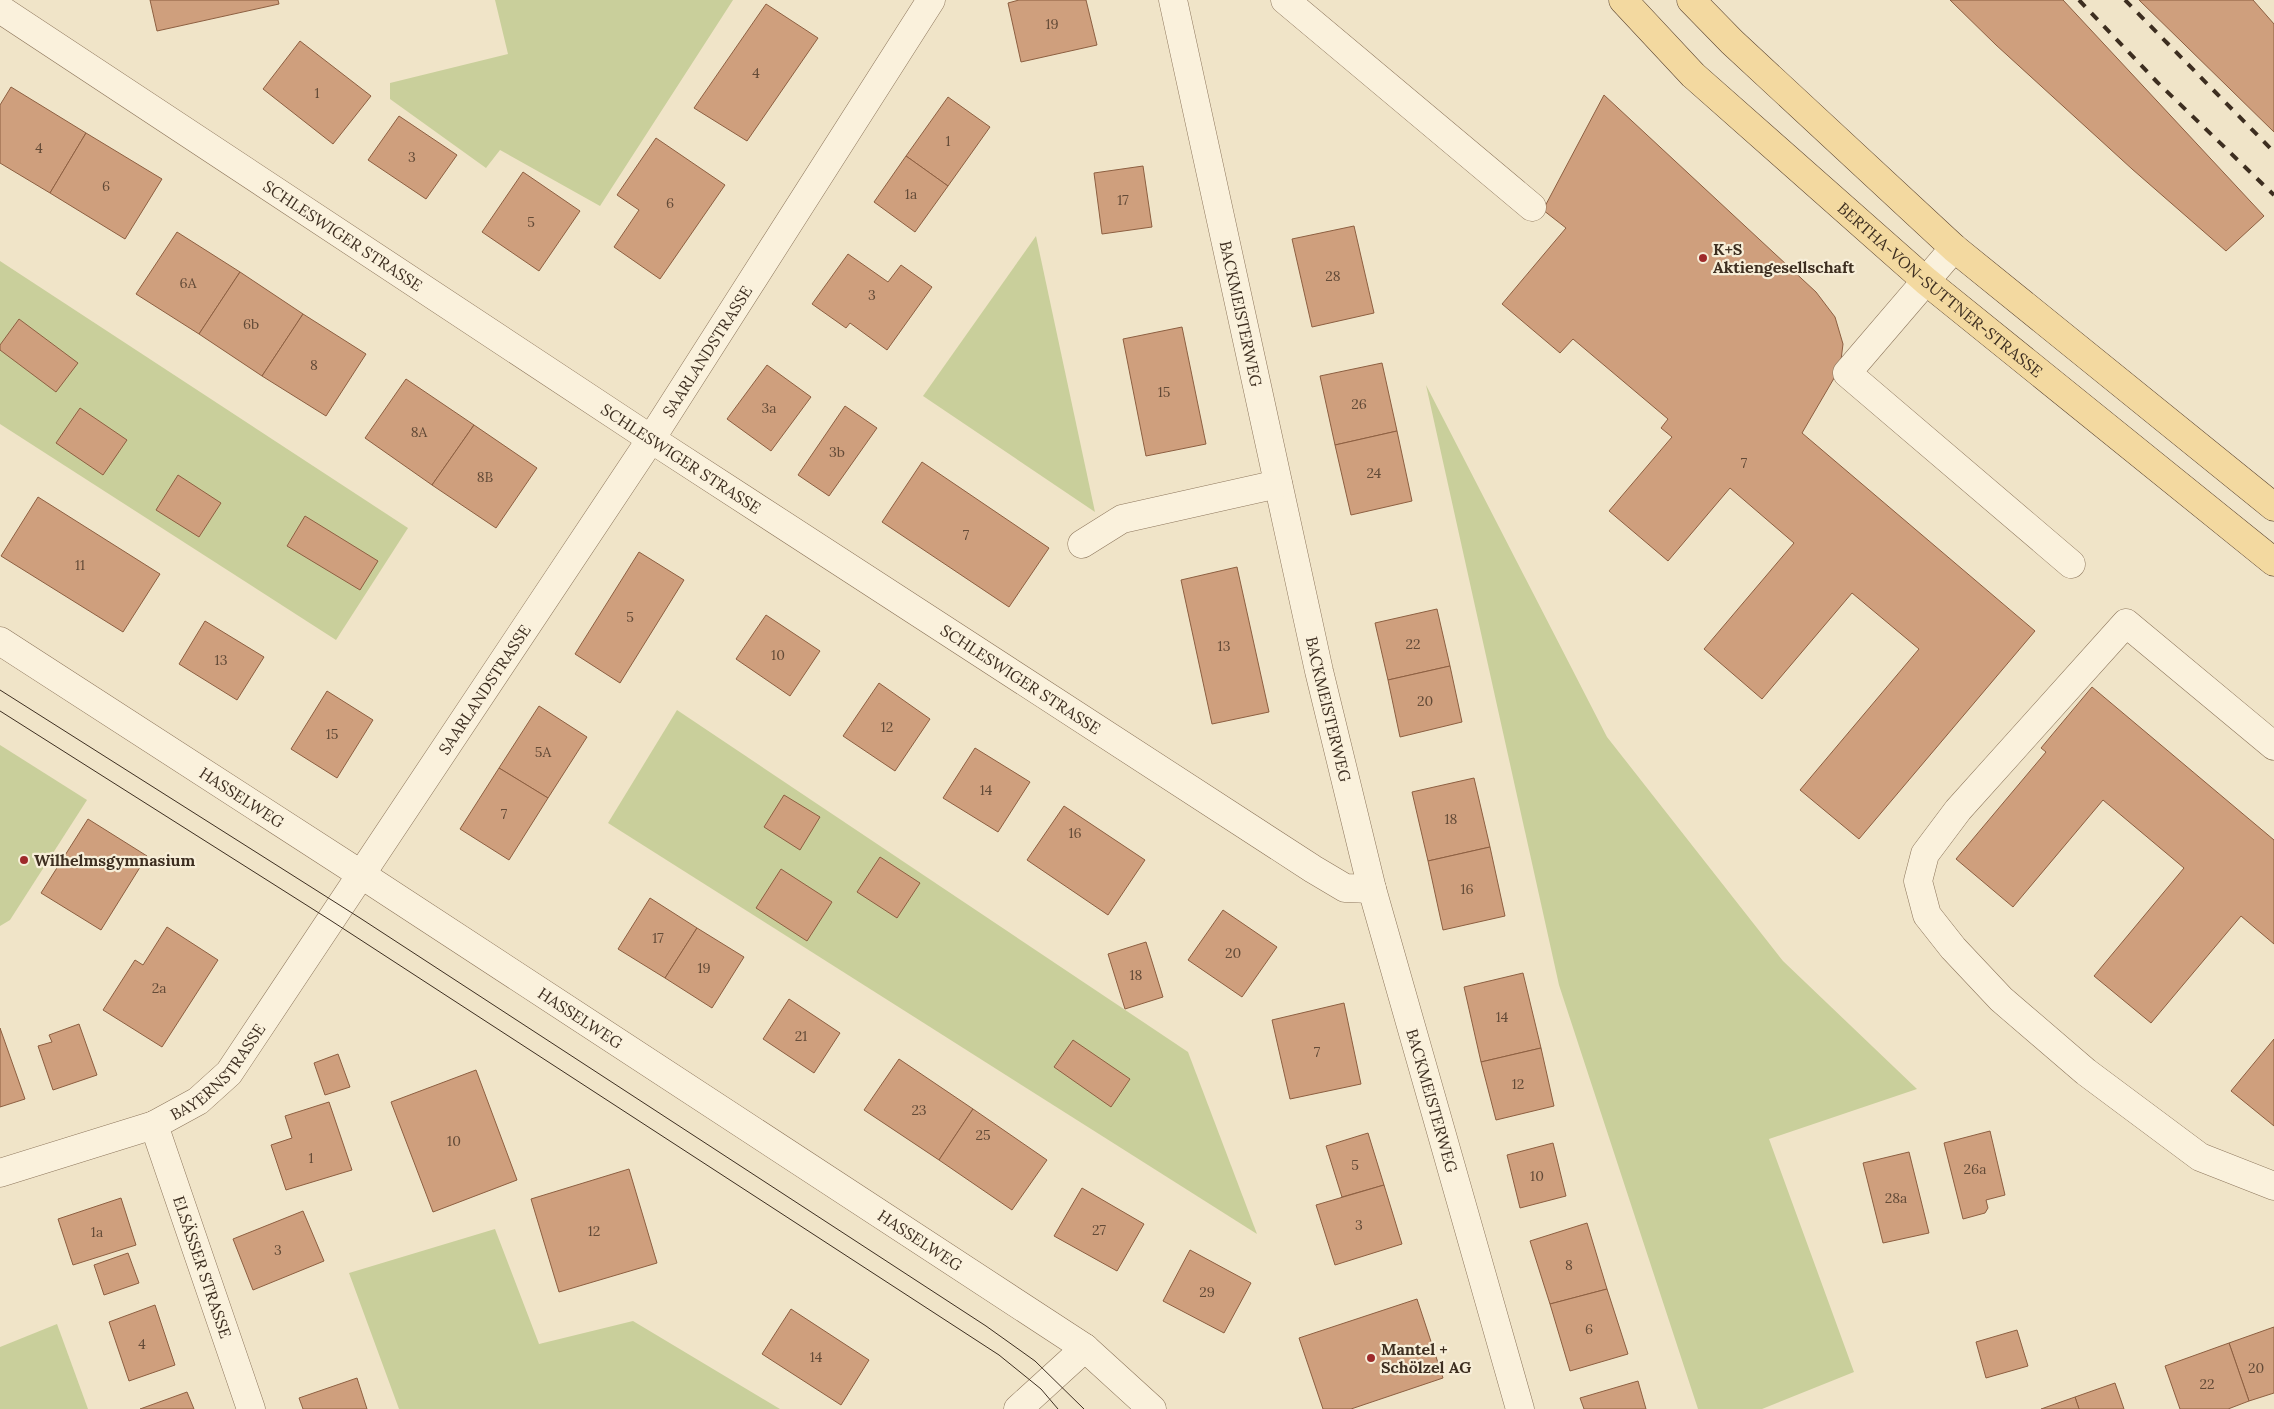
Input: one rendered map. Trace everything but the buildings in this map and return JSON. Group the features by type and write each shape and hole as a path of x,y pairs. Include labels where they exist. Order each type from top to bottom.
{"main road":[{"name":"BERTHA-VON-SUTTNER-STRASSE","path":"1623,0 1693,75 1926,281 2274,562"},
{"path":"1691,0 1732,42 1954,248 2274,507"}],"street":[{"name":"SAARLANDSTRASSE","path":"362,875 651,439 931,0"},
{"name":"BACKMEISTERWEG","path":"1173,0 1319,671 1372,889 1520,1409"},
{"path":"1285,0 1532,208"},
{"name":"SCHLESWIGER STRASSE","path":"0,9 651,439 1312,869 1345,888 1372,889"},
{"path":"1954,248 1847,373 2072,564"},
{"path":"1082,544 1122,519 1278,484"},
{"path":"2274,746 2126,623 1958,810 1924,854 1918,881 1927,915 1953,948 2001,998 2086,1072 2200,1157 2274,1186"},
{"name":"HASSELWEG","path":"0,641 362,875 1085,1348 1152,1409"},
{"name":"BAYERNSTRASSE","path":"0,1172 154,1125 198,1101 229,1073 340,905 362,875"},
{"name":"ELSÄSSER STRASSE","path":"154,1125 251,1409"},
{"path":"1018,1409 1085,1348"}],"green space":[{"path":"495,0 733,0 600,206 500,150 486,168 390,99 390,83 508,54"},
{"path":"1036,236 1095,512 923,396"},
{"path":"0,261 408,528 336,640 0,424"},
{"path":"1426,385 1607,737 1783,961 1917,1089 1769,1139 1854,1372 1762,1409 1698,1409 1559,985"},
{"path":"677,710 1188,1052 1257,1234 608,823"},
{"name":"Wilhelmsgymnasium","path":"0,745 87,800 10,920 0,926"},
{"path":"495,1229 539,1344 633,1321 780,1409 399,1409 349,1273"},
{"path":"57,1324 88,1409 0,1409 0,1347"}],"tram line":[{"path":"0,690 360,918 986,1326 1035,1361 1084,1409"},
{"path":"0,711 330,920 999,1355 1041,1389 1058,1409"}],"railway":[{"path":"2079,0 2157,82 2274,195"},
{"path":"2125,0 2274,152"}],"place":[{"name":"K+S Aktiengesellschaft","path":"1703,258"},
{"name":"Wilhelmsgymnasium","path":"24,860"},
{"name":"Mantel + Schölzel AG","path":"1371,1358"}]}
